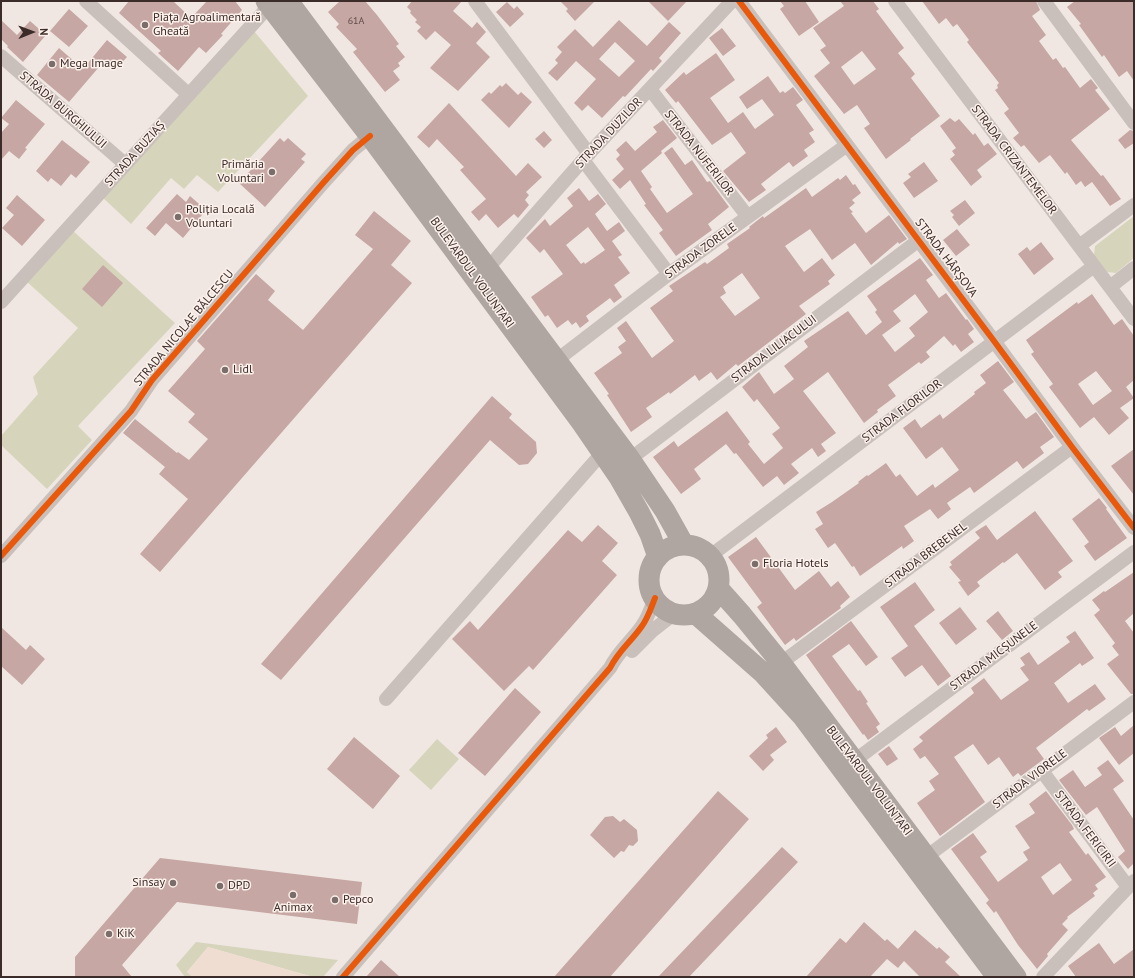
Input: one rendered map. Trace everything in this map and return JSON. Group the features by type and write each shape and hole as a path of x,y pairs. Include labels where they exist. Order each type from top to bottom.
{"highway":[{"name":"BULEVARDUL VOLUNTARI","path":"275,2 370,136 603,452 639,512 650,534 658,557"},
{"name":"BULEVARDUL VOLUNTARI","path":"275,2 488,268 630,459 665,511 684,545"},
{"path":"655,598 650,588 650,577 652,566 658,557 665,550 674,546 684,545 698,548 710,556 716,566 719,577 718,588 715,596 703,609 685,613"},
{"name":"BULEVARDUL VOLUNTARI","path":"718,588 781,663 1016,977"},
{"name":"BULEVARDUL VOLUNTARI","path":"655,598 660,605 667,610 685,613 762,672 803,717 997,977"}],"street":[{"path":"86,1 188,94"},
{"path":"475,1 669,274"},
{"name":"STRADA CRIZANTEMELOR","path":"895,1 1134,319"},
{"path":"1044,1 1134,123"},
{"name":"STRADA BUZIAȘ","path":"1,302 188,94 275,2"},
{"name":"STRADA DUZILOR","path":"488,268 586,157 731,2"},
{"name":"STRADA HÂRȘOVA","path":"731,2 847,145 1134,528"},
{"name":"STRADA BURGHIULUI","path":"1,56 125,164"},
{"name":"STRADA NUFERILOR","path":"650,89 748,217"},
{"name":"STRADA NICOLAE BĂLCESCU","path":"1,556 131,411 152,380 318,188 353,150 370,136"},
{"name":"STRADA ZORELE","path":"557,361 669,274 847,145"},
{"path":"1079,246 1134,205"},
{"name":"STRADA LILIACULUI","path":"630,459 919,240"},
{"name":"STRADA FLORILOR","path":"710,556 1094,266"},
{"path":"1110,287 1134,268"},
{"name":"STRADA BREBENEL","path":"781,663 1072,447"},
{"path":"386,699 603,452"},
{"name":"STRADA MICȘUNELE","path":"854,761 1134,552"},
{"path":"343,977 610,668 616,656 642,627 655,598"},
{"path":"610,668 623,662 652,631 685,613"},
{"name":"STRADA VIORELE","path":"926,857 1134,702"},
{"name":"STRADA FERICIRII","path":"1042,771 1131,884"},
{"path":"1043,977 1131,884"}],"green space":[{"path":"254,31 308,96 218,192 197,175 184,189 171,178 131,224 102,197"},
{"path":"1134,216 1134,258 1116,273 1107,272 1094,255 1095,246"},
{"path":"72,230 175,323 78,426 92,440 47,489 1,445 1,436 38,394 33,377 78,328 26,281"},
{"path":"437,739 459,759 431,790 409,770"},
{"path":"196,942 338,960 323,977 313,977 208,947 187,972 193,977 185,977 176,965"}],"shaded area":[{"path":"208,947 313,977 193,977 187,972"}],"building":[{"path":"129,1 173,1 191,18 207,1 235,1 242,10 221,34 223,35 206,53 199,47 178,71 158,53 161,51 119,13"},
{"path":"340,1 365,1 399,44 396,46 405,57 398,63 400,66 393,71 400,80 385,92 353,52 357,49 336,27 339,24 328,12"},
{"path":"412,1 462,1 453,11 472,28 477,22 486,32 476,43 490,57 458,91 430,68 451,45 435,31 426,40 417,31 421,27 415,22 417,20 410,13 411,11 407,7"},
{"path":"560,1 595,1 575,21 566,11 568,9"},
{"path":"648,1 687,1 668,21"},
{"path":"780,1 805,1 819,22 799,36 780,9 784,6"},
{"path":"840,1 873,1 879,9 876,11 904,48 898,53 915,74 911,78 940,116 886,159 864,128 870,124 857,105 844,114 814,76 830,63 820,50 826,46 813,28 844,6","holes":["862,51 876,69 854,85 841,67"]},
{"path":"922,1 1036,1 1040,10 1032,16 1046,35 1039,41 1053,60 1056,58 1063,68 1065,67 1080,88 1091,79 1098,88 1095,90 1110,109 1071,140 1101,176 1103,175 1121,199 1110,206 1092,182 1085,187 1081,181 1076,185 1067,172 1065,174 1050,155 1039,163 1024,145 1021,147 1013,138 1019,133 1004,113 1009,109 995,90 998,88 997,85 999,83 967,42 969,40 957,24 953,27 946,18 939,24"},
{"path":"1075,1 1134,1 1134,81 1127,71 1119,77 1104,55 1102,57 1079,25 1081,24 1067,7"},
{"path":"507,2 514,9 517,6 524,14 510,27 496,12"},
{"path":"69,9 88,26 69,47 50,31"},
{"path":"1,20 17,35 30,21 46,35 23,62 1,39"},
{"path":"619,20 647,46 669,22 681,33 659,58 662,61 653,71 651,69 625,97 623,96 602,118 588,105 582,111 574,103 596,79 576,61 557,81 548,73 558,63 555,60 562,52 557,47 575,29 593,47","holes":["615,42 635,61 619,77 599,59"]},
{"path":"722,28 736,46 723,56 709,38"},
{"path":"107,40 127,57 116,69 105,60 69,102 37,75 59,48 83,69"},
{"path":"716,53 735,80 710,98 728,123 743,112 755,129 774,115 762,99 747,109 739,97 768,76 780,93 783,91 785,93 793,87 803,100 796,105 814,130 809,133 815,142 804,150 808,156 793,167 789,162 761,184 766,190 749,202 723,171 746,153 731,132 712,145 678,101 676,103 665,90 684,72 686,75"},
{"path":"506,83 518,95 521,92 532,102 509,128 481,100 489,92 491,94 500,85 502,87"},
{"path":"16,100 45,124 25,148 27,149 19,159 9,151 1,160 1,133 9,124 1,118"},
{"path":"449,103 516,176 528,163 542,177 526,192 529,195 525,200 529,205 518,218 514,214 498,228 486,214 479,221 471,212 486,199 460,170 464,167 437,139 429,148 417,137"},
{"path":"950,118 955,122 959,119 973,135 975,133 984,146 988,143 997,154 977,170 982,177 971,186 950,159 955,155 952,151 956,148 940,126"},
{"path":"663,120 677,138 661,151 662,153 641,171 652,187 650,189 667,213 693,194 664,153 672,147 685,165 692,160 707,182 710,181 729,207 708,224 712,230 676,256 659,233 663,230 644,205 646,204 630,180 620,189 612,180 624,169 616,159 620,155 616,150 626,141 635,151 657,132 653,127"},
{"path":"1130,130 1134,131 1134,143 1125,149 1118,140"},
{"path":"544,131 552,140 544,148 535,139"},
{"name":"Primăria Voluntari","path":"280,138 284,142 288,138 306,154 301,159 305,162 265,207 239,183"},
{"path":"62,140 90,162 76,178 71,174 61,186 51,178 48,182 36,171"},
{"path":"924,162 938,181 914,198 903,183 911,177 908,174"},
{"path":"846,175 861,193 852,200 855,203 849,208 866,233 889,215 907,239 899,244 898,242 871,265 855,243 832,260 810,229 785,246 804,272 822,258 835,275 828,281 830,284 799,306 806,314 738,366 736,364 717,380 711,372 699,381 695,375 670,394 669,392 646,408 652,417 631,432 607,395 609,394 594,373 622,353 618,347 626,341 617,328 626,321 652,358 674,341 650,308 673,291 669,286 705,262 707,264 729,248 727,244 750,228 749,227 763,216 764,218 806,188 812,197 838,178 840,180","holes":["742,273 760,298 735,316 720,297 726,293 723,287"]},
{"path":"579,188 589,201 598,194 606,204 595,214 607,231 619,222 625,231 612,241 622,255 618,257 630,273 614,285 622,297 614,303 610,298 586,316 589,321 580,328 576,322 572,325 568,320 557,328 548,315 545,317 531,297 563,274 544,249 540,253 526,238 545,219 550,226 573,206 567,198","holes":["588,227 605,250 585,264 584,262 581,264 566,245"]},
{"name":"Poliția Locală Voluntari","path":"177,194 186,202 190,196 206,210 183,238 166,223 155,236 146,228"},
{"path":"17,195 45,220 22,246 2,228 14,215 6,208"},
{"path":"965,200 975,213 959,226 952,217 954,215 950,211"},
{"path":"374,211 411,241 391,265 412,283 160,572 140,554 188,499 159,474 165,467 123,433 135,419 177,453 178,452 189,460 208,439 188,422 195,414 168,391 205,349 197,341 256,274 275,291 268,300 303,330 373,249 355,235"},
{"path":"957,229 970,245 956,256 943,240"},
{"path":"1041,242 1054,259 1034,275 1018,254 1027,247 1030,251"},
{"path":"920,258 933,275 926,280 939,298 946,293 974,329 968,334 974,342 961,352 955,344 953,346 944,336 926,352 930,357 921,364 919,362 888,385 896,396 877,410 878,412 864,423 828,372 803,391 836,433 821,444 826,451 818,457 812,448 791,464 799,473 784,485 777,476 763,487 736,453 734,454 726,444 694,469 701,479 681,494 653,457 674,441 678,447 727,411 750,442 748,444 764,464 783,448 772,434 780,428 757,399 754,402 742,387 759,372 774,394 794,379 784,366 808,347 804,341 848,311 866,335 882,322 875,312 877,310 867,296","holes":["915,294 928,312 909,328 915,336 895,352 882,335 901,321 893,311"]},
{"path":"103,265 123,283 102,307 82,289"},
{"path":"1092,294 1114,325 1122,319 1134,336 1134,380 1126,387 1134,398 1120,408 1129,418 1109,435 1094,417 1080,428 1049,387 1053,384 1031,354 1034,352 1026,340 1077,302 1078,304","holes":["1096,371 1112,391 1093,405 1078,384"]},
{"path":"998,361 1014,382 1003,390 1026,419 1036,412 1054,437 1040,447 1044,453 1023,469 1017,461 974,493 970,487 947,503 951,509 938,519 930,509 904,526 914,541 903,549 902,546 860,576 854,566 852,567 835,543 828,548 815,529 823,524 816,512 886,463 896,477 900,474 917,496 933,484 935,488 959,470 942,447 926,459 903,428 915,419 921,428 940,414 943,419 975,394 974,392 986,383 980,375"},
{"path":"492,396 512,414 509,418 536,442 537,453 528,464 519,465 490,440 281,680 261,664"},
{"path":"1134,449 1134,495 1111,466"},
{"path":"1099,498 1127,538 1095,561 1084,546 1089,542 1072,519"},
{"path":"1035,511 1073,561 1058,572 1062,577 1045,590 1017,553 977,582 980,586 968,596 958,582 961,581 949,567 952,565 950,562 980,538 975,532 986,525 997,540"},
{"path":"598,525 618,543 602,561 617,575 533,670 529,666 504,691 452,639 470,621 478,630 568,530 582,542"},
{"path":"756,537 795,590 819,571 831,587 838,581 850,597 840,606 841,608 796,641 794,638 785,645 757,607 762,603 728,557"},
{"path":"1134,572 1134,613 1125,621 1134,633 1134,694 1131,694 1107,664 1119,655 1112,646 1115,643 1094,615 1100,610 1092,600"},
{"path":"915,582 935,610 914,626 951,676 938,686 922,665 905,677 891,658 908,646 880,607"},
{"path":"960,607 977,629 956,645 939,623"},
{"path":"998,611 1013,631 1002,640 986,621"},
{"path":"851,621 878,657 866,666 849,644 832,656 858,691 860,690 868,702 866,703 880,724 876,727 879,732 868,740 806,655"},
{"path":"1,627 26,650 30,645 45,659 22,685 1,666"},
{"path":"1075,631 1094,658 1082,666 1080,663 1054,683 1068,703 1095,684 1106,699 1089,711 1087,709 1036,748 1044,759 1021,776 1018,773 1013,777 999,757 988,765 973,744 954,757 985,802 940,836 917,803 935,790 929,781 939,774 925,756 920,759 913,749 923,741 919,737 974,693 971,688 984,678 1001,700 1029,680 1020,668 1025,665 1020,658 1029,652 1038,665 1070,642 1066,637"},
{"path":"515,688 541,712 485,776 458,753"},
{"path":"1134,725 1134,753 1119,765 1099,738 1115,727 1121,736"},
{"path":"776,727 787,742 770,755 774,760 763,771 749,756 768,738 766,735"},
{"path":"354,737 400,776 373,809 327,769"},
{"path":"889,746 898,759 887,766 878,754"},
{"path":"1108,760 1124,781 1113,789 1134,820 1134,863 1128,869 1118,857 1125,851 1097,807 1086,815 1059,780 1073,770 1085,787 1102,775 1097,768"},
{"path":"718,791 749,819 610,977 554,977"},
{"path":"1046,791 1072,825 1074,829 1069,832 1086,855 1088,853 1106,877 1095,885 1098,889 1093,893 1095,896 1067,917 1068,918 1062,924 1068,930 1047,954 1048,956 1037,969 1018,945 996,911 994,913 986,903 989,900 951,849 973,833 987,852 980,857 998,882 1028,860 1023,852 1030,848 1015,826 1035,813 1029,804","holes":["1060,863 1072,880 1053,895 1041,877"]},
{"path":"613,816 620,822 624,819 637,830 638,841 633,846 629,845 624,852 621,851 614,858 590,835 605,817"},
{"path":"782,847 798,862 689,977 658,977"},
{"path":"160,858 362,882 357,924 177,902 122,965 132,977 75,977 75,957"},
{"path":"864,922 885,941 887,939 898,949 915,930 937,949 939,947 950,957 945,962 961,977 920,977 904,961 898,968 887,959 870,977 806,977 840,938 846,943"},
{"path":"1099,943 1114,964 1134,949 1134,977 1076,977 1068,966"},
{"path":"381,960 400,977 366,977"}],"cycle path":[{"path":"739,1 1134,528"},
{"path":"1,556 131,411 152,380 324,182 353,150 370,136"},
{"path":"343,977 610,668 617,656 644,623 655,598"}],"place":[{"name":"Piața Agroalimentară Gheată","path":"145,25"},
{"name":"Mega Image","path":"52,64"},
{"name":"Primăria Voluntari","path":"272,172"},
{"name":"Poliția Locală Voluntari","path":"178,217"},
{"name":"Lidl","path":"225,370"},
{"name":"Floria Hotels","path":"755,564"},
{"name":"Sinsay","path":"173,883"},
{"name":"DPD","path":"220,886"},
{"name":"Animax","path":"293,895"},
{"name":"Pepco","path":"335,900"},
{"name":"KiK","path":"109,934"}]}
